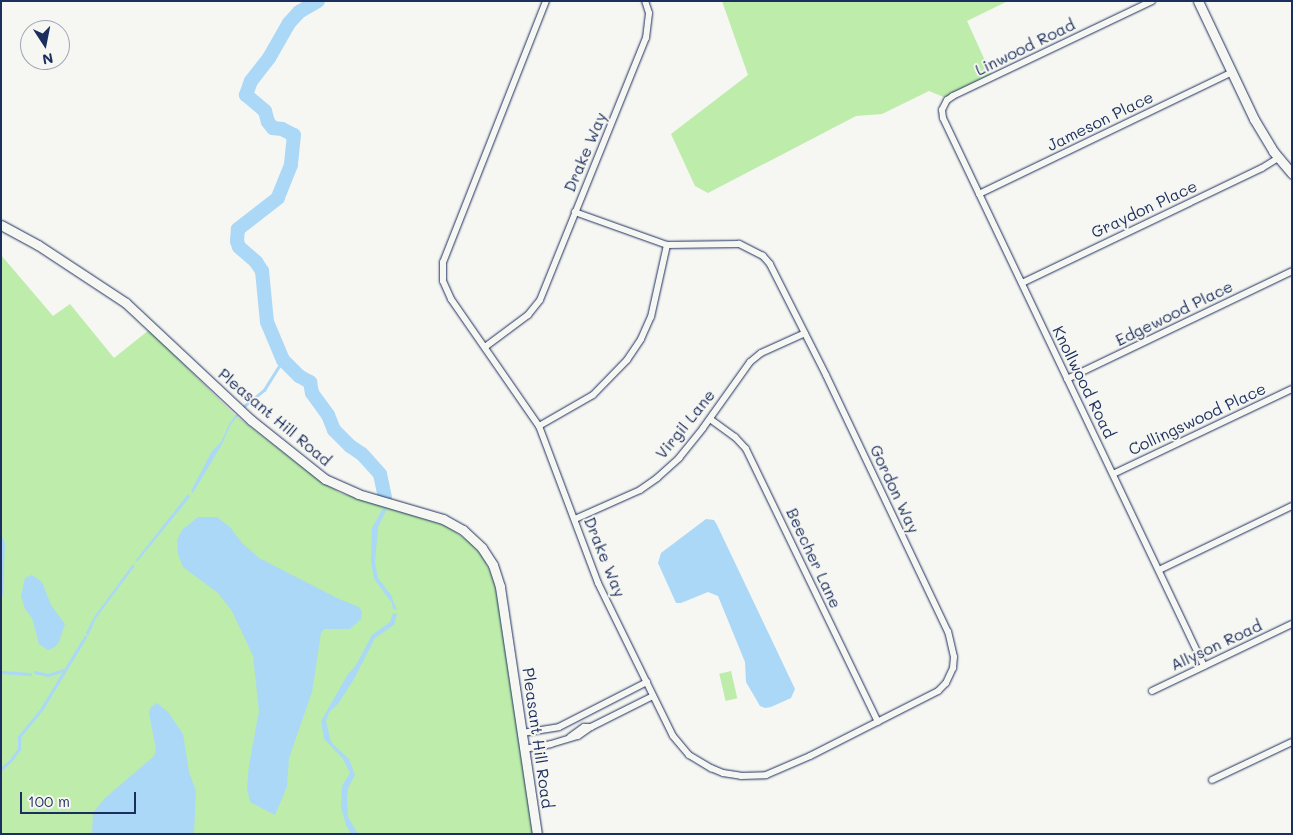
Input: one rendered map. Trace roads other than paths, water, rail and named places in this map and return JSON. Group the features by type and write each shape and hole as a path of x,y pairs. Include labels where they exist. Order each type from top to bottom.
{"street":[{"name":"Drake Way","path":"546,1 443,262 442,271 446,290 538,426 598,583 653,696 681,747 689,755 710,768"},
{"name":"Drake Way","path":"485,347 535,307 646,38 649,14 645,1"},
{"name":"Linwood Road","path":"942,109 947,100 952,96 1152,1"},
{"path":"1198,1 1254,119 1278,158 1292,174"},
{"name":"Jameson Place","path":"979,194 1232,72"},
{"name":"Knollwood Road","path":"942,109 943,118 1204,666"},
{"name":"Graydon Place","path":"1022,282 1262,168 1278,158"},
{"name":"Gordon Way","path":"575,212 667,246 740,244 763,256 778,277 805,333 948,632 953,652 951,676 938,691 784,769 766,775 742,776 710,768"},
{"name":"Pleasant Hill Road","path":"1,225 38,245 126,303 251,420 325,479 358,494 443,519 474,539 489,558 498,580 537,834"},
{"path":"538,426 593,394 628,360 641,339 651,317 667,246"},
{"name":"Edgewood Place","path":"1067,379 1292,272"},
{"name":"Virgil Lane","path":"575,519 640,490 657,478 679,458 710,419 750,362 761,353 805,333"},
{"name":"Collingswood Place","path":"1113,474 1292,389"},
{"name":"Beecher Lane","path":"710,419 735,437 746,449 878,722"},
{"path":"1159,570 1292,506"},
{"name":"Allyson Road","path":"1152,691 1292,624"},
{"path":"522,733 559,727 647,682"},
{"path":"524,749 551,744 569,737 584,727 591,727 653,696"},
{"path":"1212,780 1292,742"}],"water":[{"path":"236,415 238,416 231,424 222,444 193,493 191,491 212,451 221,442 230,422"},
{"path":"188,494 190,497 137,562 136,560"},
{"path":"383,508 387,509 378,527 375,563 378,578 391,595 397,610 393,609 392,603 374,579 371,562 372,528"},
{"path":"198,517 217,517 230,527 242,543 259,558 339,599 359,607 362,611 361,619 350,629 324,629 321,633 312,692 289,758 287,787 275,815 250,802 247,788 249,765 259,711 253,656 232,611 218,593 183,567 178,554 177,540 182,530"},
{"path":"706,519 714,520 717,525 795,689 791,698 771,707 765,708 760,706 746,682 745,662 718,596 708,592 681,603 676,603 658,563 661,553"},
{"path":"1,534 5,543 3,596 1,596"},
{"path":"133,564 134,567 96,618 88,636 86,633 94,617"},
{"path":"32,575 42,582 51,605 65,624 59,642 55,647 48,650 39,644 32,618 25,609 21,596 25,578"},
{"path":"393,613 397,614 394,625 375,638 354,679 338,704 329,712 326,721 331,742 349,759 355,775 348,788 347,799 348,817 358,834 351,834 346,825 341,807 342,786 350,773 343,759 324,739 321,721 348,674 356,665 372,635 390,622"},
{"path":"157,703 168,712 183,734 189,772 196,791 194,834 92,834 93,813 105,798 154,756 156,749 149,713 151,707"}],"waterway":[{"path":"318,1 299,12 289,23 269,58 251,81 246,95 265,111 268,122 273,128 282,129 294,135 291,165 278,198 238,229 237,241 239,247 256,262 262,271 267,322 283,360 299,376 310,382 312,393 328,415 334,430 350,446 362,454 380,474 385,497"},
{"path":"243,407 264,390 283,360"},
{"path":"11,760 19,749 19,737 41,710 85,637"},
{"path":"35,672 48,675 64,670"},
{"path":"1,672 30,674"},
{"path":"1,769 9,762"}]}
